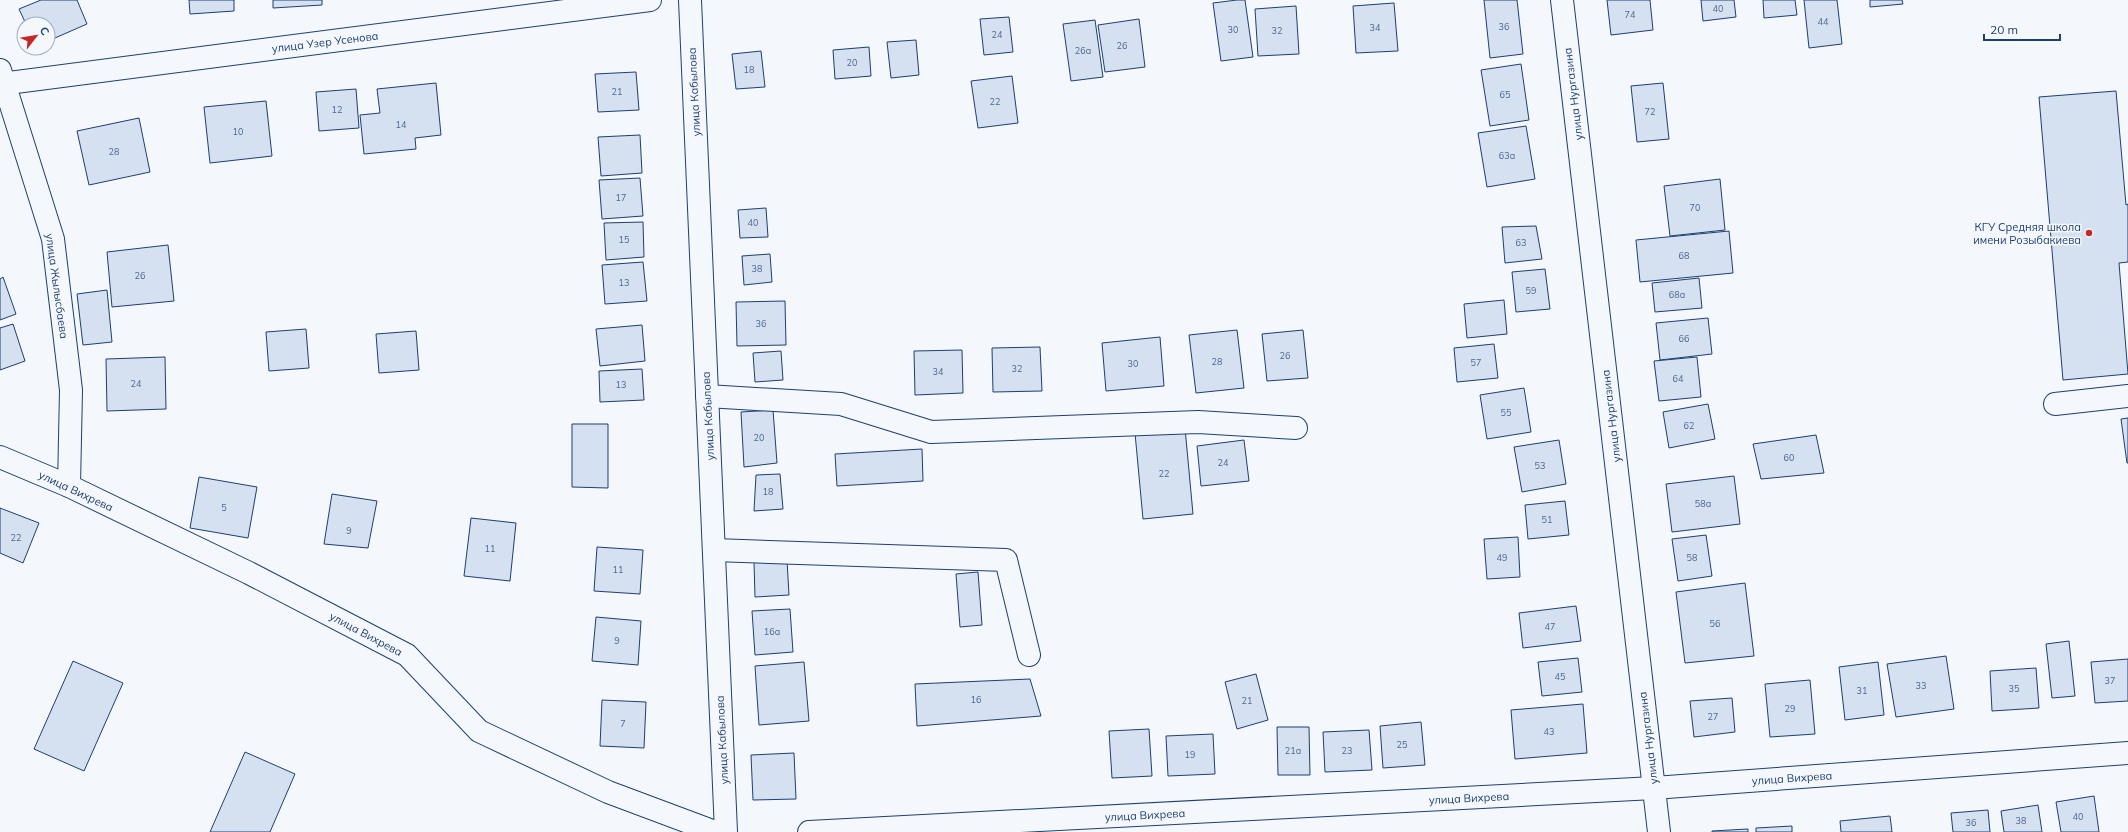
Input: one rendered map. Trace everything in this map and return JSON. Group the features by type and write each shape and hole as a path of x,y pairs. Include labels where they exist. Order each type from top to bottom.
{"street":[{"name":"улица Узер Усенова","path":"2,79 650,0"},
{"name":"улица Кабылова","path":"690,0 726,832"},
{"name":"улица Нургазина","path":"1562,0 1659,832"},
{"name":"улица Жылысбаева","path":"2,79 53,239 71,390 69,486"},
{"path":"707,396 841,404 931,432 1198,422 1296,428"},
{"path":"2055,404 2128,396"},
{"name":"улица Вихрева","path":"0,457 69,486 249,573 407,655 479,731 608,792 715,832"},
{"path":"714,550 1006,560 1029,655"},
{"name":"улица Вихрева","path":"809,832 1654,788 2128,753"}],"building":[{"path":"41,0 77,0 87,24 56,38 56,16 22,16 19,9"},
{"path":"189,0 234,0 234,11 190,14"},
{"path":"273,0 322,0 322,5 273,8"},
{"path":"1245,0 1253,57 1221,61 1213,3"},
{"path":"1484,0 1517,0 1523,54 1490,58"},
{"path":"1607,0 1650,0 1653,30 1611,35"},
{"path":"1701,0 1734,0 1736,17 1703,21"},
{"path":"1763,0 1795,0 1797,15 1764,18"},
{"path":"1804,0 1837,0 1842,44 1809,48"},
{"path":"1870,0 1902,0 1903,4 1870,7"},
{"path":"1394,3 1398,51 1356,53 1353,6"},
{"path":"1296,6 1299,54 1258,56 1255,9"},
{"path":"1009,17 1013,52 984,55 980,19"},
{"path":"1139,19 1145,67 1105,72 1098,25"},
{"path":"1095,20 1103,77 1071,81 1063,24"},
{"path":"916,40 919,75 891,78 887,42"},
{"path":"869,47 871,76 835,79 833,50"},
{"path":"761,51 765,87 736,89 732,54"},
{"path":"1521,64 1529,120 1490,126 1481,70"},
{"path":"636,72 639,110 598,112 595,74"},
{"path":"1012,76 1018,123 978,128 971,81"},
{"path":"436,83 441,135 415,138 416,149 364,154 360,115 380,113 377,89"},
{"path":"1663,83 1669,139 1637,142 1631,86"},
{"path":"356,89 359,128 319,131 316,92"},
{"name":"КГУ Средняя школа имени Розыбакиева","path":"2116,91 2126,205 2128,204 2128,262 2119,263 2128,374 2063,380 2039,97"},
{"path":"266,101 272,156 210,163 204,107"},
{"path":"139,118 150,172 89,185 77,131"},
{"path":"1526,126 1535,179 1487,187 1478,133"},
{"path":"640,135 642,173 601,176 598,137"},
{"path":"640,178 643,216 602,219 599,180"},
{"path":"1720,179 1725,230 1670,236 1664,186"},
{"path":"766,208 768,237 740,238 738,210"},
{"path":"643,222 644,257 606,260 604,223"},
{"path":"1536,226 1542,259 1505,263 1502,227"},
{"path":"1729,231 1733,273 1640,282 1636,240"},
{"path":"168,245 174,301 112,307 107,252"},
{"path":"770,254 772,282 744,285 742,256"},
{"path":"643,262 647,301 605,304 602,265"},
{"path":"1545,269 1550,309 1516,312 1512,272"},
{"path":"3,277 16,314 0,320 0,279"},
{"path":"1699,278 1702,308 1655,312 1652,283"},
{"path":"107,290 112,342 83,345 77,294"},
{"path":"1504,300 1507,334 1467,338 1464,304"},
{"path":"785,301 786,345 737,346 736,302"},
{"path":"1708,318 1712,354 1660,360 1656,323"},
{"path":"13,324 25,361 0,370 0,328"},
{"path":"642,325 645,361 600,366 596,329"},
{"path":"306,329 309,368 269,371 266,332"},
{"path":"1237,330 1244,388 1196,393 1189,335"},
{"path":"1303,330 1308,378 1267,381 1262,334"},
{"path":"416,331 419,370 379,373 376,334"},
{"path":"1160,337 1164,386 1106,391 1102,343"},
{"path":"1494,344 1498,378 1457,382 1454,348"},
{"path":"1040,347 1042,391 993,392 992,348"},
{"path":"962,350 963,393 915,395 914,351"},
{"path":"781,351 783,380 755,382 753,353"},
{"path":"165,357 166,409 107,411 106,359"},
{"path":"1697,357 1701,397 1659,401 1654,361"},
{"path":"642,369 644,400 600,402 599,371"},
{"path":"1524,388 1531,432 1487,439 1480,395"},
{"path":"1708,404 1715,439 1669,448 1663,412"},
{"path":"773,410 777,463 744,467 741,412"},
{"path":"2128,418 2128,463 2127,463 2121,419"},
{"path":"572,424 608,424 608,488 572,487"},
{"path":"1185,428 1193,514 1143,519 1135,433"},
{"path":"1816,435 1824,473 1761,479 1753,444"},
{"path":"1244,440 1249,481 1201,486 1197,446"},
{"path":"1559,440 1566,484 1522,492 1514,447"},
{"path":"922,449 923,481 837,486 835,454"},
{"path":"780,474 783,509 754,511 756,475"},
{"path":"1734,476 1740,524 1672,532 1666,484"},
{"path":"199,477 257,487 248,538 190,528"},
{"path":"332,494 377,501 368,548 324,544"},
{"path":"1565,501 1569,535 1528,539 1525,505"},
{"path":"0,508 39,523 23,563 0,553"},
{"path":"471,518 516,523 510,581 464,576"},
{"path":"1706,535 1712,576 1678,581 1672,539"},
{"path":"1518,537 1520,577 1487,579 1484,539"},
{"path":"597,547 643,550 640,594 594,591"},
{"path":"787,560 789,595 755,597 754,562"},
{"path":"978,572 982,625 960,627 956,574"},
{"path":"1745,583 1754,656 1685,663 1676,592"},
{"path":"1576,606 1581,641 1523,648 1519,613"},
{"path":"790,609 793,652 755,655 752,611"},
{"path":"596,617 641,621 638,665 592,661"},
{"path":"2069,641 2075,696 2052,698 2046,644"},
{"path":"1946,656 1954,709 1896,717 1887,664"},
{"path":"1578,658 1582,692 1542,696 1538,662"},
{"path":"2128,659 2128,701 2095,703 2091,662"},
{"path":"73,661 123,683 84,771 34,749"},
{"path":"804,662 809,721 759,725 755,666"},
{"path":"1878,662 1884,715 1845,720 1839,667"},
{"path":"2036,668 2039,708 1992,711 1990,671"},
{"path":"1256,674 1268,720 1237,729 1225,682"},
{"path":"1030,679 1041,716 917,726 915,684"},
{"path":"1810,680 1815,734 1770,737 1765,684"},
{"path":"1732,698 1735,732 1694,737 1690,701"},
{"path":"602,700 646,702 644,748 600,746"},
{"path":"1583,704 1587,753 1515,759 1511,710"},
{"path":"1421,722 1425,765 1383,768 1380,726"},
{"path":"1277,727 1309,727 1310,775 1278,775"},
{"path":"1149,729 1152,776 1112,778 1109,731"},
{"path":"1369,730 1372,770 1325,772 1323,732"},
{"path":"1213,734 1215,774 1168,776 1166,736"},
{"path":"245,752 295,774 270,832 210,832"},
{"path":"794,753 796,799 753,800 751,755"},
{"path":"2094,796 2099,832 2061,832 2056,802"},
{"path":"2038,805 2042,832 2004,832 2001,811"},
{"path":"1988,810 1990,832 1953,832 1951,813"},
{"path":"1890,816 1892,832 1841,832 1840,821"},
{"path":"1792,826 1792,832 1756,832 1756,828"},
{"path":"1748,829 1748,832 1712,832 1712,831"}],"place":[{"name":"КГУ Средняя школа имени Розыбакиева","path":"2089,233"}]}
